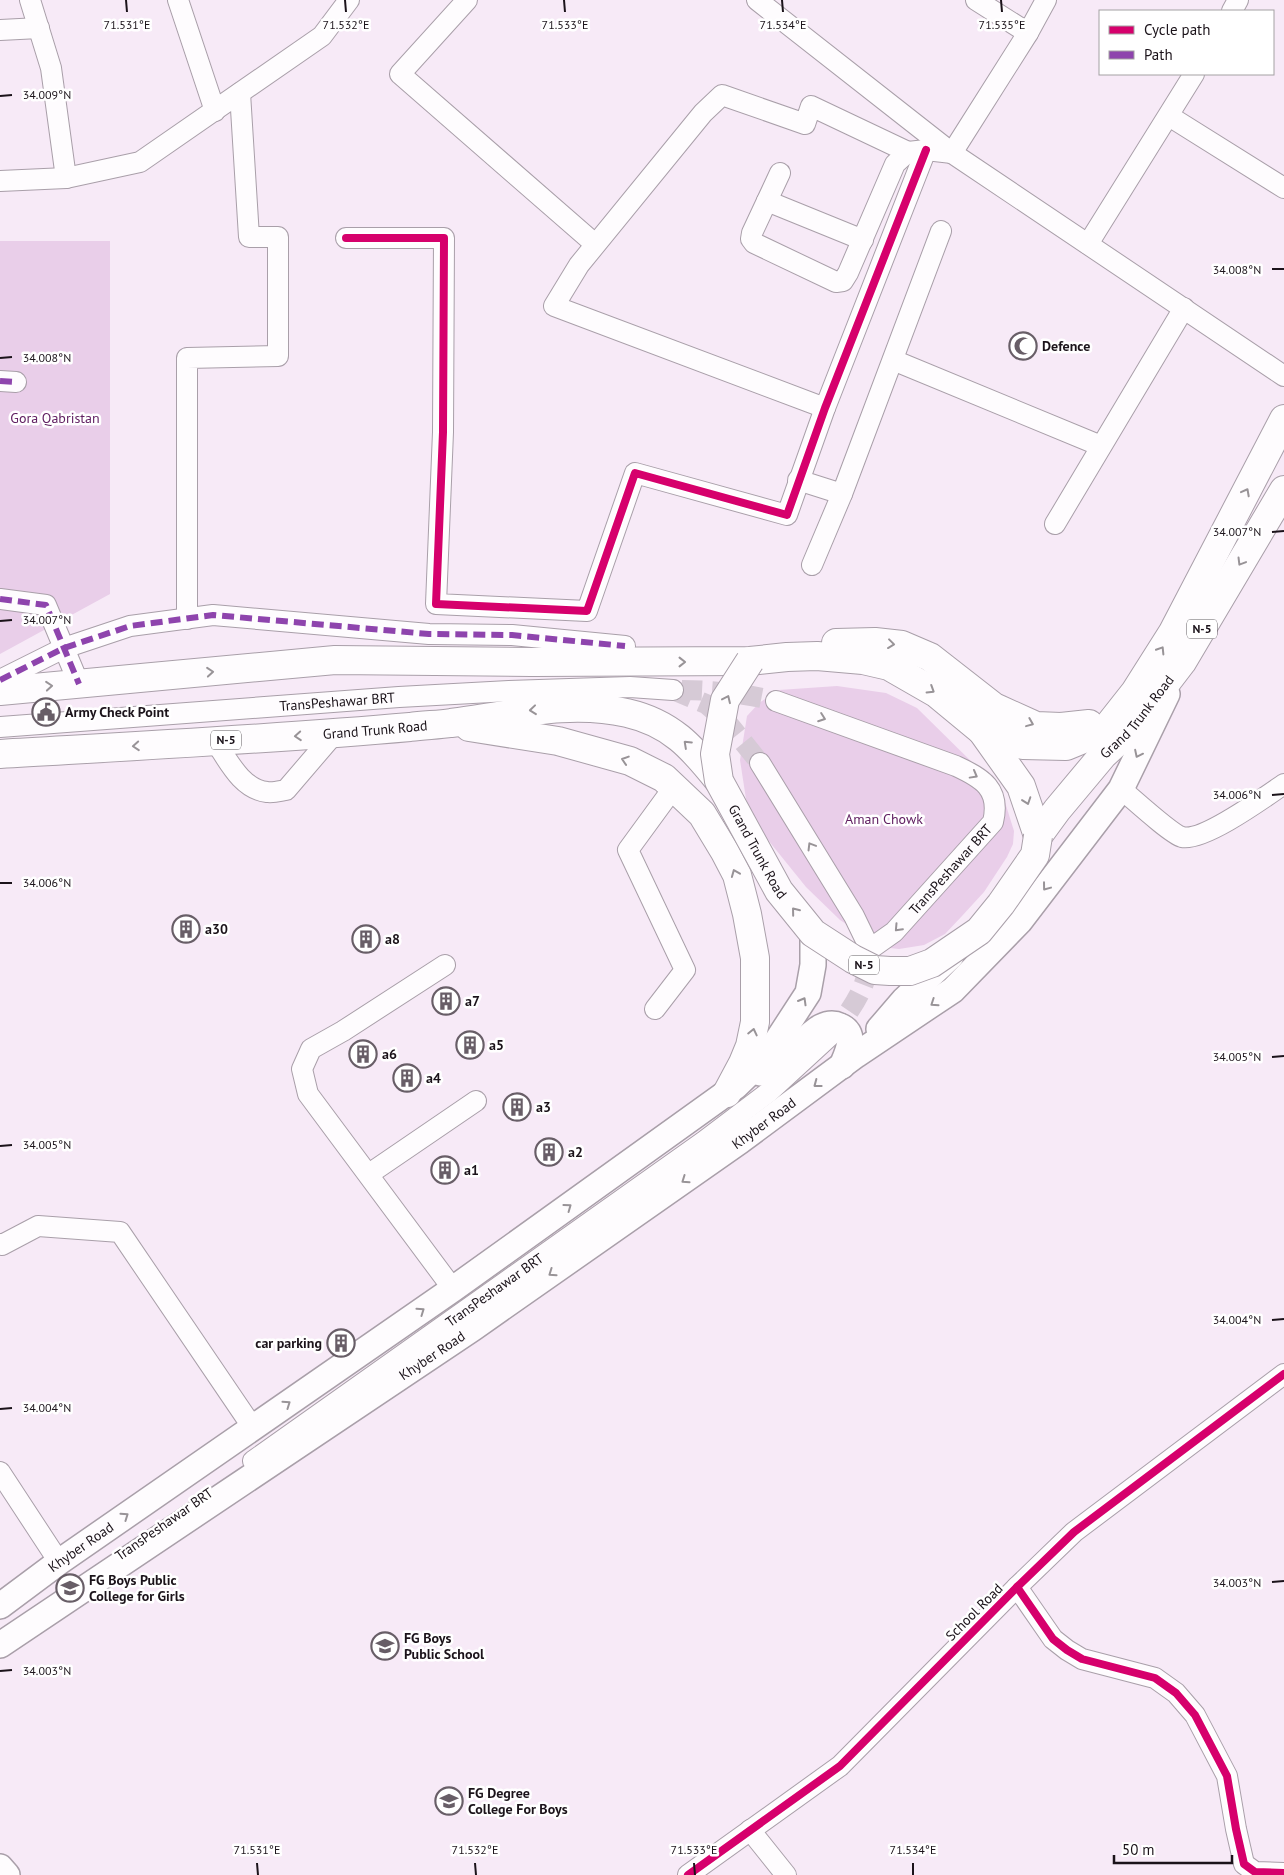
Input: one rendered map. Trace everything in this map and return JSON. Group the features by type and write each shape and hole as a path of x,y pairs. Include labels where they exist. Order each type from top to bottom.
{"highway":[{"name":"Grand Trunk Road","path":"0,691 336,660 532,662 750,661 817,656 863,660 889,666 936,693 982,731 1023,745 1066,746 1105,730 1136,692 1173,632 1284,420"},
{"name":"Grand Trunk Road","path":"0,754 334,734 451,723 533,710 592,709 630,714 663,727 679,736 700,757 719,781 779,891 813,933 853,959 875,970 910,970 932,963 979,930 1001,904 1035,855 1038,836 1057,810 1103,755 1130,730 1182,662 1284,490"},
{"path":"336,660 387,653 683,644 795,645 875,642 902,645 930,657 994,707 1036,726 1088,725 1136,692"},
{"path":"719,781 715,754 725,700 750,661"},
{"path":"451,723 483,730 558,741 630,761 664,778 702,814 737,875 747,914 755,958 755,1022 750,1046 731,1089"},
{"path":"982,731 1021,786 1038,836"}],"main road":[{"path":"849,1061 953,990 1020,921 1121,789 1182,662"},
{"path":"849,1061 904,1000 979,930"},
{"path":"731,1089 767,1056 808,993 813,965 813,933"},
{"path":"731,1089 784,1060 821,1027 830,1024 843,1027 848,1031 850,1038 849,1061"},
{"name":"Khyber Road","path":"0,1645 473,1328 740,1142 849,1061"},
{"name":"Khyber Road","path":"0,1606 59,1562 453,1289 731,1089"},
{"path":"0,1867 7,1875"}],"street":[{"path":"30,0 51,68 66,178"},
{"path":"178,0 215,111"},
{"path":"0,181 66,178 140,162 322,36 349,0"},
{"path":"467,0 400,74 595,244"},
{"path":"757,0 952,153 1284,376"},
{"path":"976,0 1028,33"},
{"path":"952,153 1028,33 1046,0"},
{"path":"0,30 38,28"},
{"path":"1088,244 1193,75"},
{"path":"187,619 187,358 278,356 278,237 249,237 240,93"},
{"path":"825,408 554,306 579,265 595,244 703,113 722,95 805,124 810,106 917,151 952,153"},
{"path":"1169,116 1284,188"},
{"path":"780,172 751,239 754,243 836,282 843,281 896,164 917,151"},
{"path":"346,238 444,238 443,432 436,604 587,611 635,472 787,515 917,151"},
{"path":"767,201 862,240"},
{"path":"812,565 842,494 942,231"},
{"path":"1055,524 1184,308"},
{"path":"894,360 1101,446"},
{"path":"798,480 842,494"},
{"path":"0,599 46,605 79,684"},
{"path":"0,680 64,648 130,626 212,616 429,634 512,635 625,646"},
{"name":"TransPeshawar BRT","path":"0,727 499,691 630,687 673,690"},
{"name":"TransPeshawar BRT","path":"760,762 854,916 870,949 894,932 993,822 995,804 991,791 985,782 975,774 776,701"},
{"path":"215,741 244,783 255,789 268,792 286,790 334,734"},
{"path":"1121,789 1177,834 1182,837 1195,837 1209,831 1284,784"},
{"path":"656,1009 685,970 628,850 674,788"},
{"path":"445,965 344,1031 311,1049 302,1069 308,1094 453,1289"},
{"name":"TransPeshawar BRT","path":"0,1636 184,1510 664,1171 769,1092 831,1034"},
{"path":"369,1174 476,1101"},
{"path":"0,1244 2,1245 38,1226 120,1232 253,1428"},
{"name":"School Road","path":"688,1875 840,1766 1074,1532 1284,1374"},
{"path":"0,1472 59,1562"},
{"path":"1017,1587 1053,1639 1067,1650 1082,1659 1155,1678 1176,1693 1195,1715 1227,1776 1237,1837 1244,1864 1255,1872 1284,1873"},
{"path":"750,1830 786,1875"},
{"path":"0,1860 14,1875"}],"green space":[{"name":"Gora Qabristan","path":"0,241 110,241 110,594 0,654"},
{"name":"Aman Chowk","path":"837,686 886,693 917,708 985,775 1004,799 1014,831 1013,844 1007,857 984,892 962,916 945,934 924,945 899,949 881,947 840,920 806,887 760,830 746,799 740,760 747,716 759,703 779,690"}],"tunnel":[{"path":"673,690 706,704 727,722 760,763"},
{"path":"682,690 730,693 776,701"},
{"path":"831,1035 852,1007 862,988 869,967 870,955"}],"marked path":[{"path":"0,381 16,382"},
{"path":"0,599 46,605 79,684"},
{"path":"0,680 64,648 130,626 213,615 429,634 512,635 625,646"}],"cycle path":[{"path":"346,238 444,238 443,432 436,604 587,611 635,473 787,515 825,408 926,150"},
{"path":"688,1875 840,1766 1074,1532 1284,1374"},
{"path":"1017,1587 1053,1639 1067,1650 1082,1659 1155,1678 1176,1693 1195,1715 1227,1776 1244,1864 1255,1872 1284,1873"}],"place":[{"name":"Defence","path":"1023,346"},
{"name":"Army Check Point","path":"46,712"},
{"name":"a30","path":"186,929"},
{"name":"a8","path":"366,939"},
{"name":"a7","path":"446,1001"},
{"name":"a5","path":"470,1045"},
{"name":"a6","path":"363,1054"},
{"name":"a4","path":"407,1078"},
{"name":"a3","path":"517,1107"},
{"name":"a2","path":"549,1152"},
{"name":"a1","path":"445,1170"},
{"name":"car parking","path":"341,1343"},
{"name":"FG Boys Public College for Girls","path":"70,1588"},
{"name":"FG Boys Public School","path":"385,1646"},
{"name":"FG Degree College For Boys","path":"449,1801"}]}
